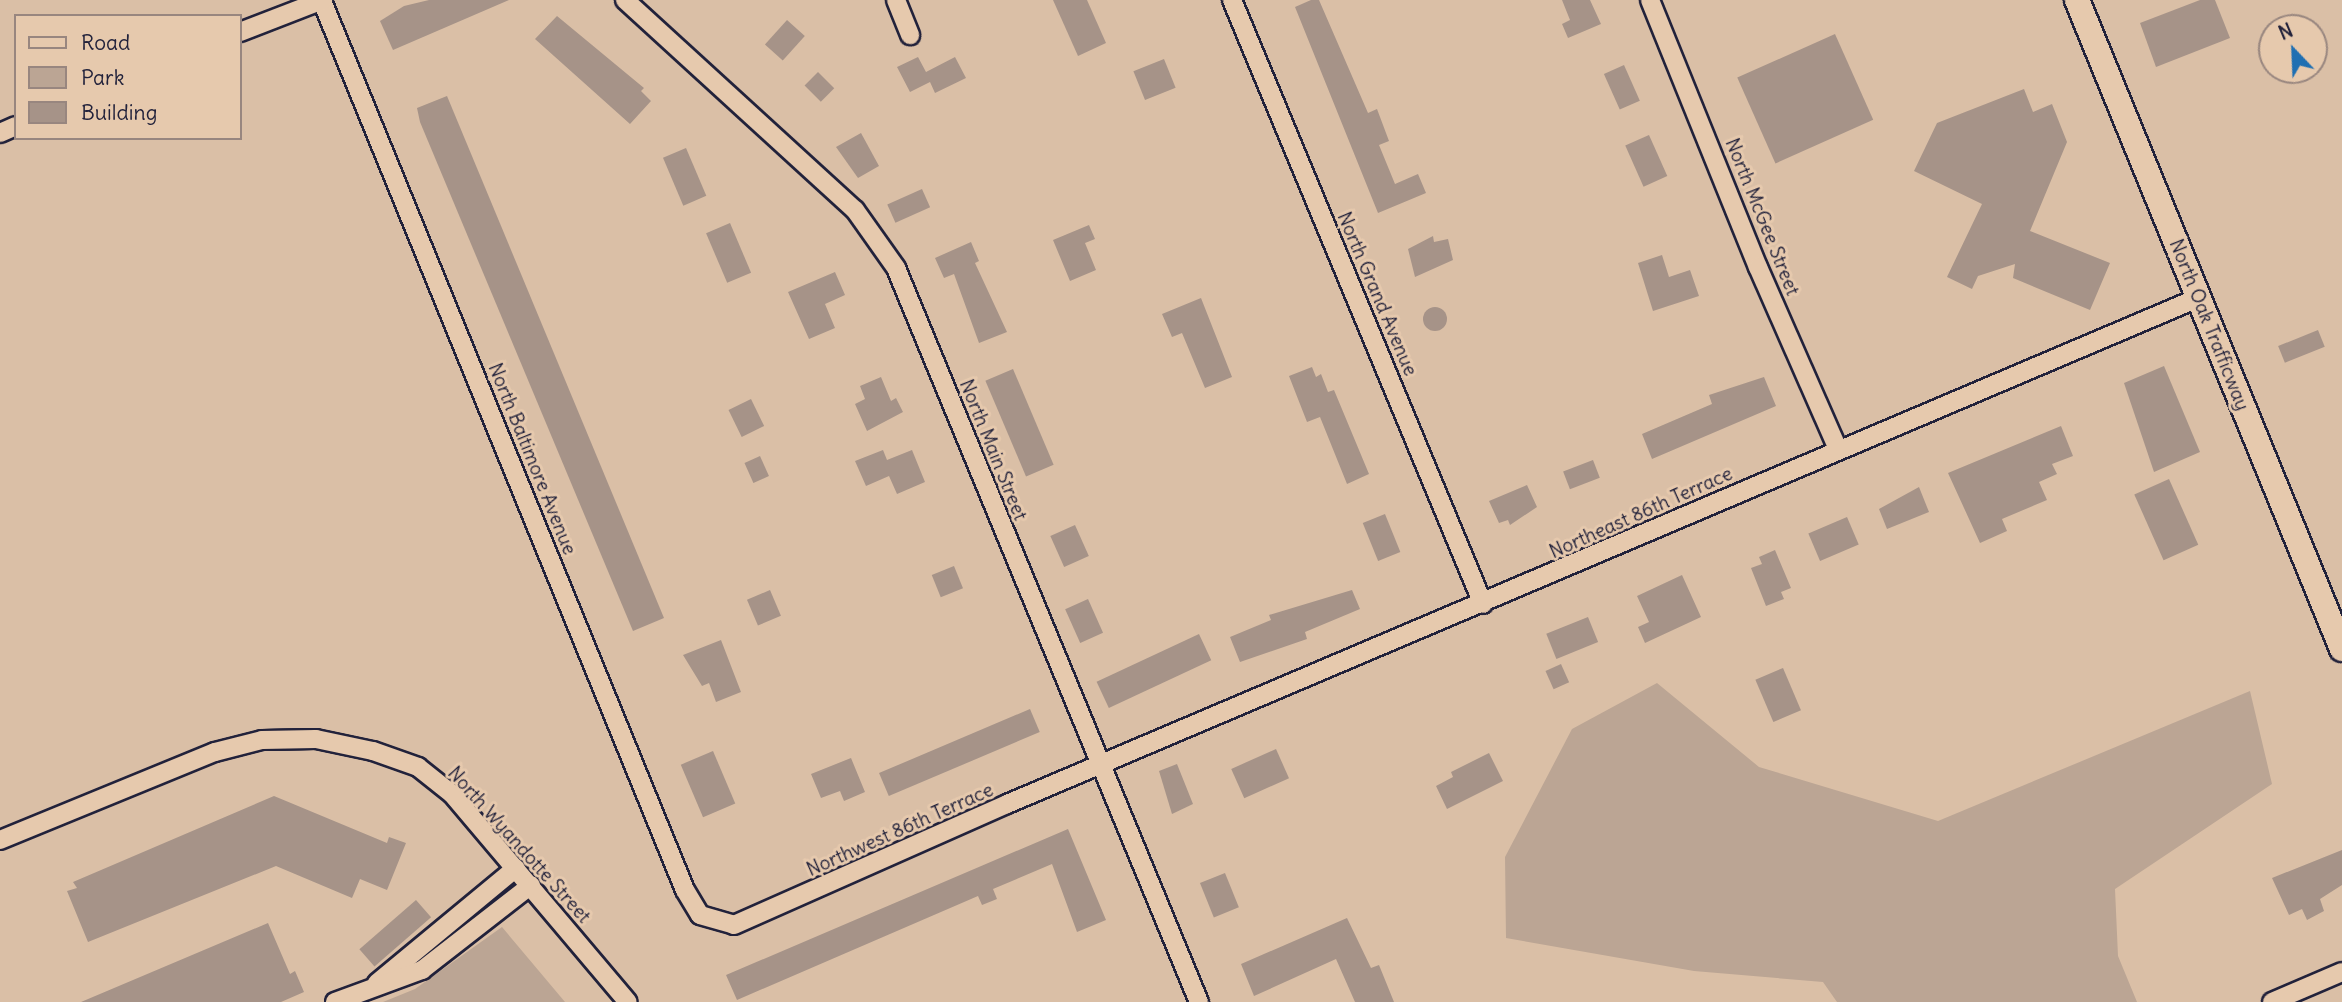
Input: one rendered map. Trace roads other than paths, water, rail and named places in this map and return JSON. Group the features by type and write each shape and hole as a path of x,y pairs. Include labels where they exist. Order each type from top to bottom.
{"main road":[{"name":"North Oak Trafficway","path":"2077,0 2342,649"}],"street":[{"path":"242,31 323,0"},
{"name":"North Baltimore Avenue","path":"323,0 685,890 700,915 716,922"},
{"name":"North Main Street","path":"625,0 855,210 881,243 896,268 1199,1002"},
{"path":"896,0 910,35"},
{"name":"North Grand Avenue","path":"1232,0 1483,604"},
{"name":"North McGee Street","path":"1650,0 1758,267 1838,449"},
{"name":"Northeast 86th Terrace","path":"1101,767 1838,449 2198,298"},
{"name":"North Wyandotte Street","path":"0,840 215,752 262,740 316,739 373,751 418,766 452,794 628,1002"},
{"name":"Northwest 86th Terrace","path":"716,922 750,922 970,820 1101,767"},
{"path":"374,985 516,868"},
{"path":"335,1002 374,985 422,970 531,885"},
{"path":"2272,1002 2342,972"}]}
